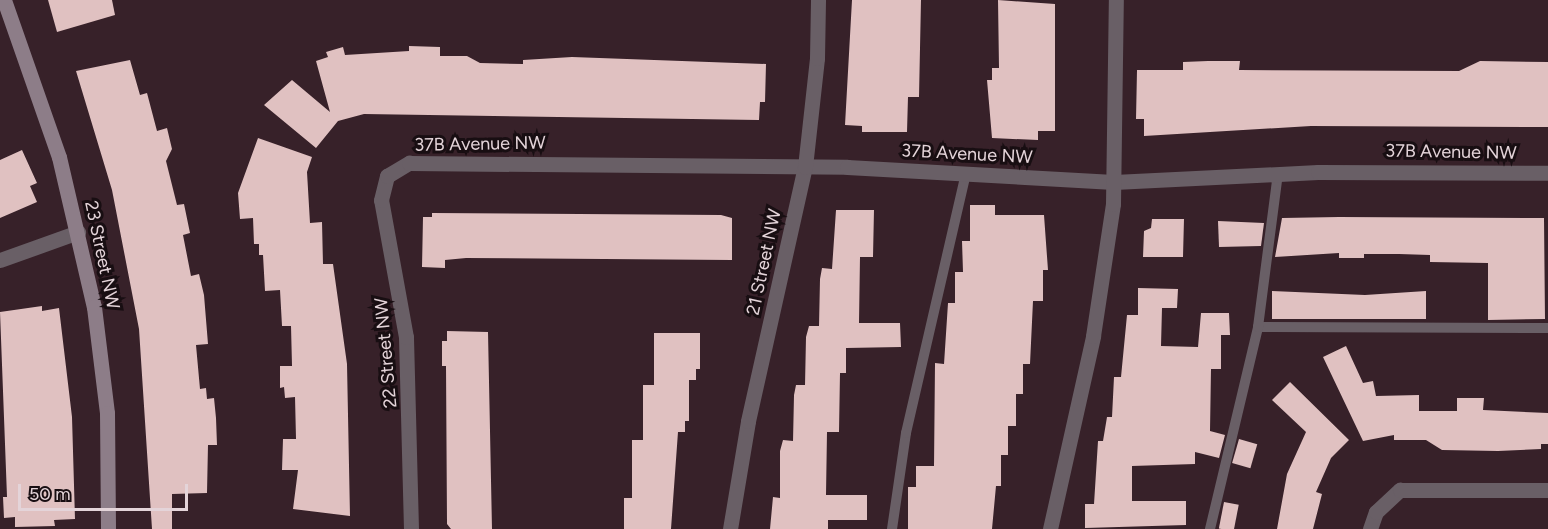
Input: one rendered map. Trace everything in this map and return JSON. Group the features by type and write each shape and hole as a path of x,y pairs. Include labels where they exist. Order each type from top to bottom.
{"street":[{"name":"23 Street NW","path":"4,0 59,157 78,232 102,358 108,529"},
{"name":"21 Street NW","path":"730,529 748,421 805,167 816,77 818,0"},
{"path":"1050,529 1093,336 1114,182 1116,0"},
{"name":"37B Avenue NW","path":"387,176 409,163 427,161 805,167 966,173 1114,182 1278,173 1548,173"},
{"name":"22 Street NW","path":"387,176 381,200 409,369 411,529"},
{"path":"0,260 78,232"},
{"path":"1370,529 1376,512 1400,490 1548,490"}],"lane":[{"path":"892,529 906,433 966,173"},
{"path":"1210,529 1258,327 1278,173"},
{"path":"1258,327 1548,328"}],"building":[{"path":"48,0 112,0 115,15 57,32"},
{"path":"852,0 921,0 919,97 908,97 907,132 862,132 862,126 845,125"},
{"path":"998,0 1055,4 1055,131 1038,131 1038,140 992,138 987,80 992,80 992,68 999,68"},
{"path":"409,46 440,47 440,56 467,56 480,63 523,64 523,60 572,57 766,64 765,102 760,102 759,120 364,114 338,121 316,148 264,105 292,80 330,112 316,61 328,57 326,52 343,47 345,55 409,51"},
{"path":"130,60 140,95 147,93 157,131 167,128 172,149 166,161 177,205 184,204 190,233 183,235 191,276 199,274 204,295 208,344 196,345 200,389 206,388 207,399 214,398 216,418 217,445 208,445 207,493 172,494 172,529 152,529 139,329 112,190 76,71"},
{"path":"1240,61 1239,70 1459,71 1480,61 1548,62 1548,127 1311,126 1144,136 1144,119 1136,119 1137,70 1183,70 1183,62"},
{"path":"258,138 312,157 307,172 310,223 322,222 323,264 333,264 347,364 350,516 293,509 298,470 282,470 283,439 296,439 295,397 285,398 284,387 280,388 280,366 292,366 291,326 282,326 280,290 265,291 263,255 259,255 259,244 254,244 253,218 240,219 238,193"},
{"path":"22,150 37,183 30,186 37,202 0,218 0,160"},
{"path":"970,205 995,205 995,215 1044,215 1048,270 1043,270 1043,301 1033,301 1030,364 1023,364 1023,394 1016,394 1016,426 1008,426 1008,455 1001,455 1001,486 996,486 992,529 908,529 908,487 916,487 916,466 934,466 935,363 944,364 948,303 955,303 955,272 963,272 962,241 970,241"},
{"path":"836,210 874,210 873,257 860,257 859,323 900,323 901,347 846,348 846,373 840,373 839,432 827,432 826,495 867,495 867,520 828,520 828,529 770,529 773,497 780,498 780,451 783,440 793,441 796,385 805,385 806,337 809,326 819,326 822,268 832,269"},
{"path":"432,213 721,215 732,218 732,260 466,258 445,260 445,268 422,267 423,217 432,217"},
{"path":"1282,218 1544,218 1545,319 1488,320 1488,263 1430,262 1430,255 1399,254 1364,254 1364,258 1339,258 1339,253 1275,257"},
{"path":"1152,219 1184,219 1183,257 1143,257 1144,231 1151,228"},
{"path":"1218,221 1264,223 1261,246 1219,247"},
{"path":"1138,288 1178,289 1177,308 1162,308 1161,346 1198,347 1201,313 1229,313 1230,335 1221,335 1221,369 1211,369 1210,431 1225,435 1219,458 1195,452 1195,464 1132,466 1132,501 1186,501 1186,525 1085,528 1085,504 1094,504 1098,441 1103,441 1107,417 1112,417 1114,377 1121,377 1127,315 1138,315"},
{"path":"1272,291 1365,295 1426,291 1426,319 1272,319"},
{"path":"42,306 42,311 59,308 72,417 75,519 54,520 55,526 15,527 15,517 4,518 3,497 7,497 0,312"},
{"path":"447,331 488,332 492,529 451,529 447,524 446,366 442,366 442,341 447,341"},
{"path":"654,333 700,333 700,369 696,369 696,380 689,380 689,421 685,421 685,432 678,432 671,529 624,529 624,498 632,498 632,440 643,440 643,385 654,385"},
{"path":"1346,346 1363,383 1373,381 1376,396 1419,395 1419,411 1457,411 1457,398 1484,398 1483,410 1548,413 1548,444 1541,444 1541,449 1498,451 1442,450 1426,440 1394,440 1394,435 1363,441 1323,357"},
{"path":"1290,382 1349,440 1331,458 1316,492 1322,494 1313,529 1277,529 1287,474 1306,432 1272,400"},
{"path":"1239,439 1257,444 1250,468 1232,463"},
{"path":"1224,502 1239,505 1234,529 1219,529"}]}
